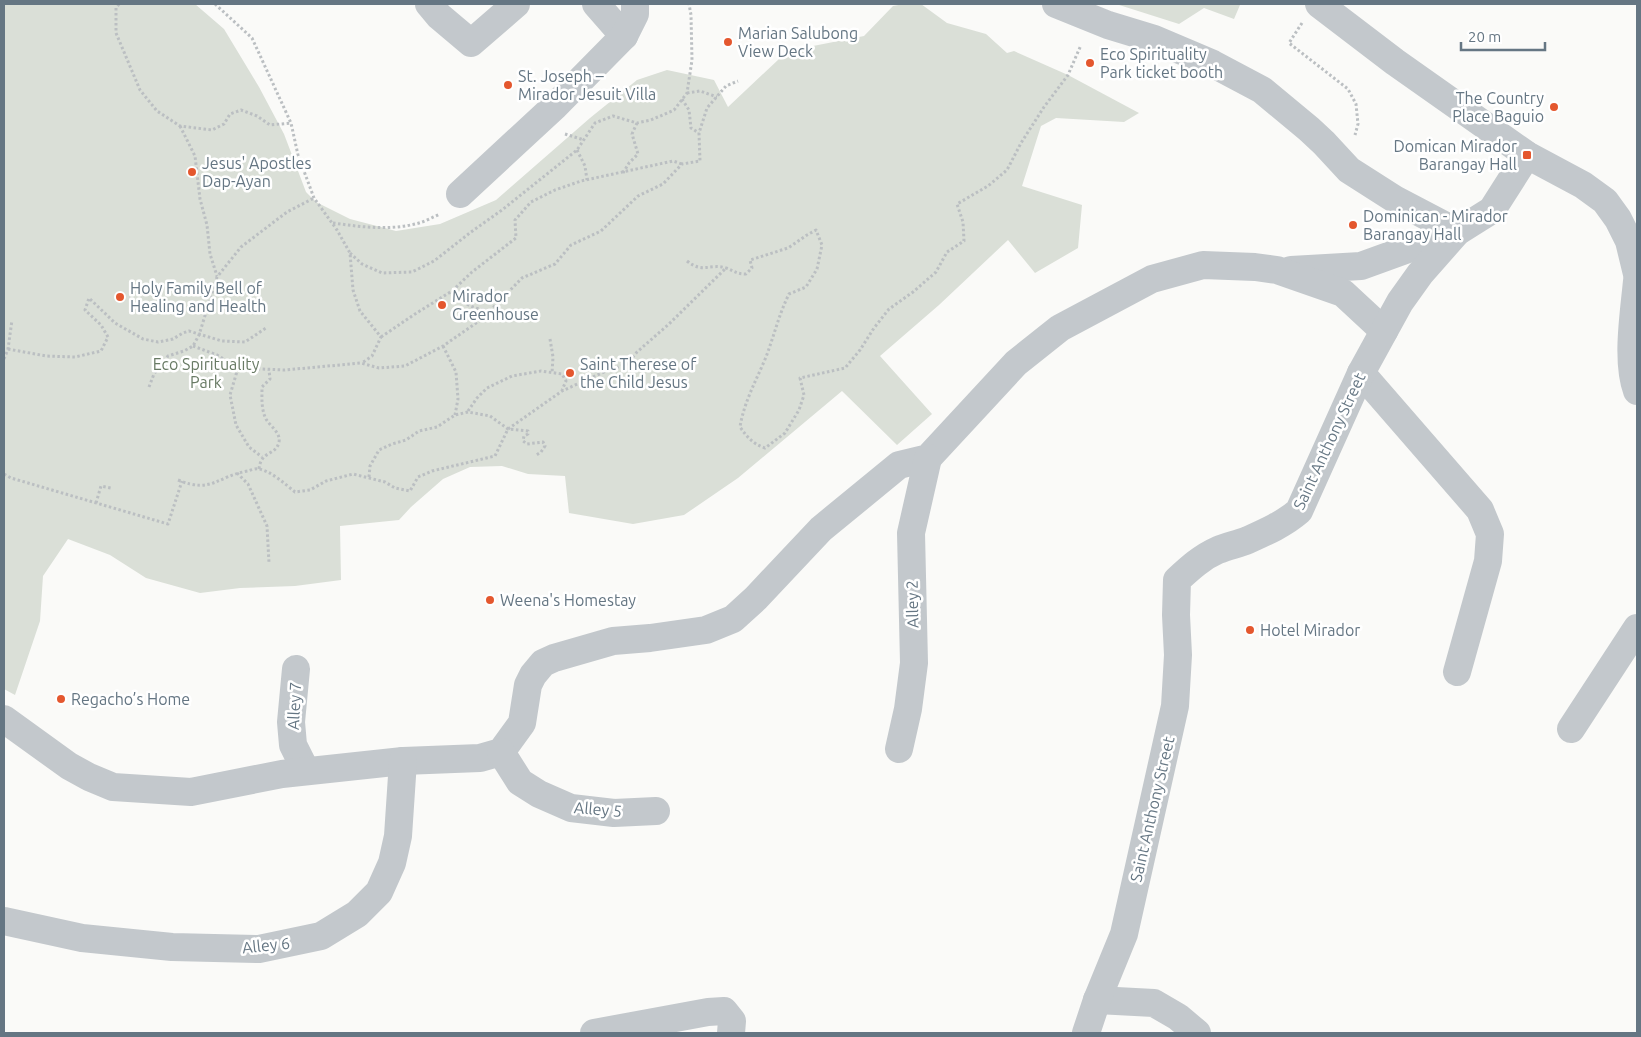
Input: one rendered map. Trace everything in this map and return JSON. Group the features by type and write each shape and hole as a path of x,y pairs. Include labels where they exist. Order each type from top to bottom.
{"street":[{"path":"429,4 439,16 471,43 516,4"},
{"path":"596,4 624,36"},
{"path":"460,194 555,106 624,36 635,14 635,4"},
{"path":"1056,4 1108,25 1171,46 1213,64 1262,90 1319,138 1349,170 1396,200 1457,232"},
{"path":"1311,12 1395,62 1527,155 1584,184 1605,201 1618,219 1629,241 1637,274"},
{"name":"Saint Anthony Street","path":"1086,1033 1097,1000 1124,934 1175,706 1178,655 1177,580 1195,563 1218,550 1247,540 1290,520 1299,511 1361,373 1400,302 1415,281 1457,232 1492,210 1527,155"},
{"path":"4,719 69,766 113,787 191,792 282,774 403,761 480,758 502,752 522,723 528,685 533,674 543,663 563,655 613,641 706,630 734,619 820,529 900,465 928,458 1016,363 1060,328 1102,304 1152,279 1203,265 1255,267 1277,270 1361,266 1457,232"},
{"path":"1277,270 1343,293 1384,331"},
{"path":"1637,281 1632,337 1633,380 1637,391"},
{"path":"1361,373 1480,510 1490,534 1488,561 1457,672"},
{"name":"Alley 2","path":"899,749 908,709 914,663 911,533 928,458"},
{"path":"1571,729 1637,628"},
{"name":"Alley 7","path":"296,669 292,722 293,745 306,771"},
{"name":"Alley 5","path":"502,752 520,782 539,794 571,808 614,813 656,811"},
{"name":"Alley 6","path":"4,921 82,938 172,947 259,949 321,936 356,914 379,892 392,863 398,836 403,761"},
{"path":"1097,1000 1154,1003 1178,1017 1197,1033"},
{"path":"594,1033 708,1012 724,1011 732,1021 731,1033"}],"path":[{"path":"119,4 116,8 116,32 140,90 157,111 180,126 212,130 224,124 230,114 241,110 257,116 270,125 291,123"},
{"path":"214,4 252,38 291,123 298,155 314,198 333,223 350,253 362,264 382,273 412,272 434,261 577,150 595,123 613,116 637,123 651,120 674,110 687,93 692,60 689,4"},
{"path":"1311,12 1289,44 1348,89 1356,104 1358,124 1349,170"},
{"path":"687,261 694,267 703,269 727,268 736,274 746,274 752,268 750,260 788,248 816,230 822,245 817,270 806,288 788,294 766,358 742,412 740,427 752,441 765,448 785,433 799,410 804,395 800,378 845,368 889,309 936,272 947,252 964,241 963,222 958,204 988,186 1007,170 1044,107 1068,74 1092,19"},
{"path":"361,363 372,356 381,338 408,318 452,291 472,272 516,238 515,220 531,202 555,190 587,180 673,161 682,164 700,161 699,133 708,108 726,86 738,81"},
{"path":"687,93 700,91 717,97"},
{"path":"682,99 690,110 691,128 699,133"},
{"path":"623,173 628,163 638,154 632,134 637,123"},
{"path":"180,126 195,156 200,199 208,225 210,254 217,277"},
{"path":"577,150 585,166 587,180"},
{"path":"193,346 217,355 238,368 269,370 361,363 379,368 405,366 443,346 482,319 522,278 555,264 571,244 601,231 638,196 663,184 682,164"},
{"path":"333,223 367,228 393,228 420,223 445,211 460,194"},
{"path":"149,387 154,374 168,356 193,346 199,335 217,277 241,247 287,212 314,198"},
{"path":"350,253 353,290 360,311 381,338"},
{"path":"4,474 11,478 168,524 180,481 198,486 217,482 237,473 259,469 280,479 295,492 310,490 326,481 353,474 369,477 385,482 395,488 410,491 418,477 432,471 495,456 508,429 562,391 627,364 636,352 669,324 727,268"},
{"path":"210,275 217,277"},
{"path":"452,291 459,300 478,310 490,311"},
{"path":"8,349 46,356 75,357 101,351 108,337 101,325 85,310 89,298 115,323 143,339 158,342 173,339 189,331 222,341 245,342 266,328"},
{"path":"4,359 8,349 12,320"},
{"path":"550,339 553,357 552,373"},
{"path":"443,346 456,372 458,400 455,415"},
{"path":"238,368 230,395 236,425 249,447 262,457"},
{"path":"259,469 259,462 262,457 276,448 279,443 279,436 266,419 263,409 262,387 270,379 269,370"},
{"path":"468,412 477,398 487,388 512,376 541,371 562,374 566,380 562,391"},
{"path":"369,477 370,466 379,450 406,440 418,431 437,427 455,415 468,412 490,416 508,429 528,431 523,441 527,444 543,442 545,446 535,456"},
{"path":"237,473 248,484 267,526 269,563"},
{"path":"96,503 101,486 111,488"}],"green space":[{"name":"Eco Spirituality Park","path":"4,4 195,4 224,29 259,87 284,134 306,192 316,202 350,219 396,231 440,224 496,200 590,118 637,80 667,70 714,80 728,107 779,59 813,46 864,36 893,6 904,4 921,4 947,23 986,34 1007,53 1014,51 1068,75 1139,113 1124,122 1056,118 1041,126 1022,186 1082,205 1078,248 1035,273 1008,240 939,305 880,356 932,414 897,445 842,391 738,478 684,515 633,524 569,513 565,476 528,474 502,466 470,467 443,479 399,520 340,526 341,580 295,586 240,588 200,593 146,578 110,555 68,539 43,576 40,621 15,695 4,689"},
{"path":"1116,4 1240,5 1234,19 1204,8 1179,24"}],"place":[{"name":"Marian Salubong View Deck","path":"728,42"},
{"name":"Eco Spirituality Park ticket booth","path":"1090,63"},
{"name":"St. Joseph – Mirador Jesuit Villa","path":"508,85"},
{"name":"The Country Place Baguio","path":"1554,107"},
{"name":"Domican Mirador Barangay Hall","path":"1527,155"},
{"name":"Jesus' Apostles Dap-Ayan","path":"192,172"},
{"name":"Dominican - Mirador Barangay Hall","path":"1353,225"},
{"name":"Holy Family Bell of Healing and Health","path":"120,297"},
{"name":"Mirador Greenhouse","path":"442,305"},
{"name":"Saint Therese of the Child Jesus","path":"570,373"},
{"name":"Weena's Homestay","path":"490,600"},
{"name":"Hotel Mirador","path":"1250,630"},
{"name":"Regacho’s Home","path":"61,699"}]}
